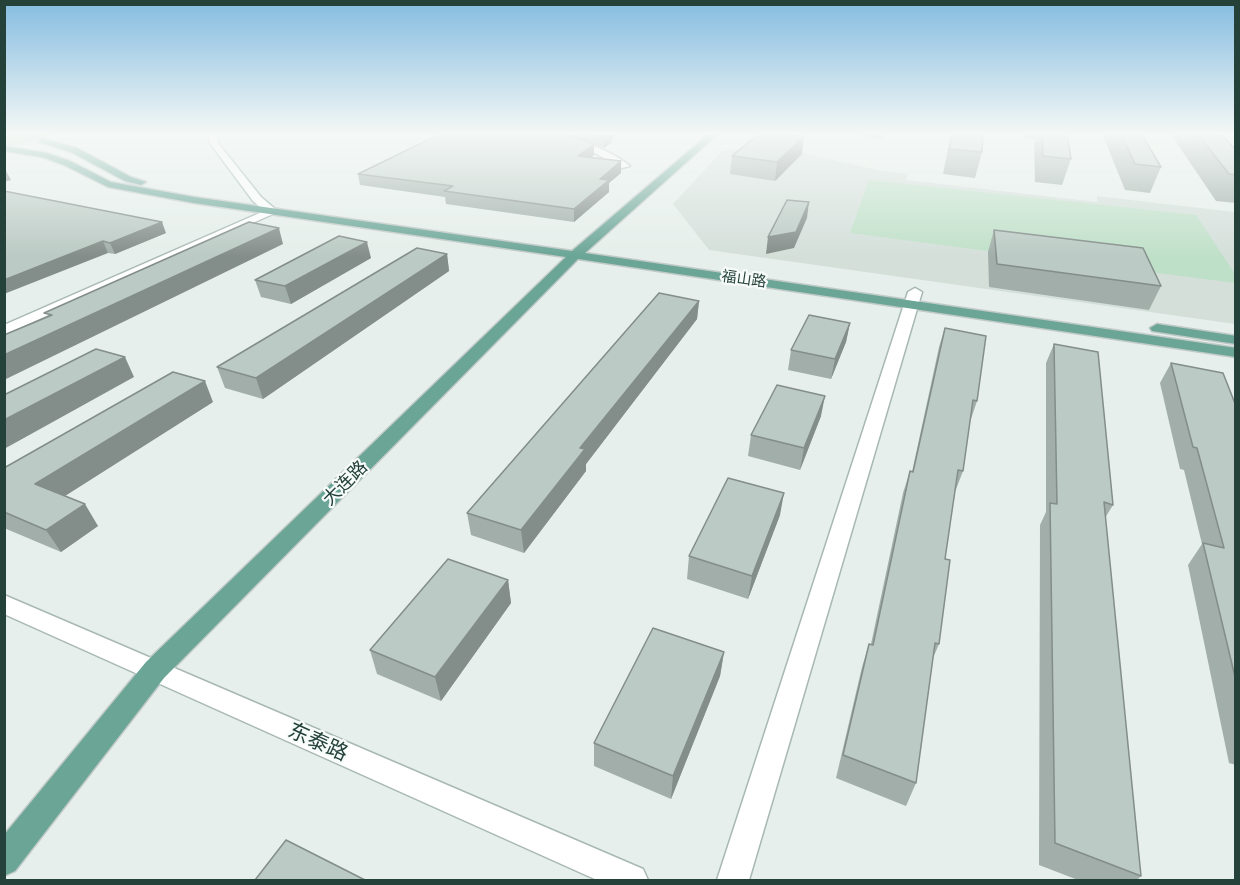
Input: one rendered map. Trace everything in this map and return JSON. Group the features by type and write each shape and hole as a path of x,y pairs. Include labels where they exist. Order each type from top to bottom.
{"main road":[{"name":"福山路","path":"89,174 108,184 132,190 271,211 582,250"},
{"name":"福山路","path":"121,174 128,178 582,250 912,297 1236,353"},
{"name":"大连路","path":"4,860 155,670 582,250 668,174"},
{"path":"912,297 1236,340"}],"street":[{"path":"4,331 271,211 257,199 238,174"},
{"path":"733,880 912,297"},
{"name":"东泰路","path":"4,604 632,880"}],"shaded area":[{"path":"700,174 908,174 906,180 1097,202 1097,196 1235,212 1235,324 709,250 673,204"}],"green space":[{"path":"869,180 1196,215 1235,274 1235,283 850,233"}],"building":[{"path":"360,174 605,174 600,179 609,180 574,209 444,191 453,186"},
{"path":"4,191 162,222 110,243 103,241 4,280"},
{"path":"787,200 809,202 796,232 768,237"},
{"path":"249,222 279,228 4,355 4,335 52,315 44,313"},
{"path":"994,230 1143,248 1161,286 997,264"},
{"path":"339,236 367,242 285,286 255,280"},
{"path":"417,248 447,254 256,378 217,367"},
{"path":"659,293 699,301 580,448 585,449 521,530 467,513"},
{"path":"809,315 850,323 835,359 791,350"},
{"path":"945,328 986,336 977,401 973,400 963,471 958,470 945,559 950,560 939,644 935,643 916,783 843,755 869,644 873,645 910,471 913,472"},
{"path":"1054,344 1098,352 1113,505 1104,502 1141,876 1055,843 1050,503 1057,504"},
{"path":"96,349 125,357 4,420 4,395"},
{"path":"1171,363 1223,373 1236,406 1236,681 1203,543 1224,548 1197,448 1193,447"},
{"path":"173,372 205,381 35,484 85,504 46,530 4,512 4,468"},
{"path":"777,385 825,396 804,448 751,435"},
{"path":"728,478 784,493 752,576 689,556"},
{"path":"448,559 508,580 435,677 370,650"},
{"path":"653,628 724,652 673,776 594,743"},
{"path":"286,840 365,880 255,880"}]}
